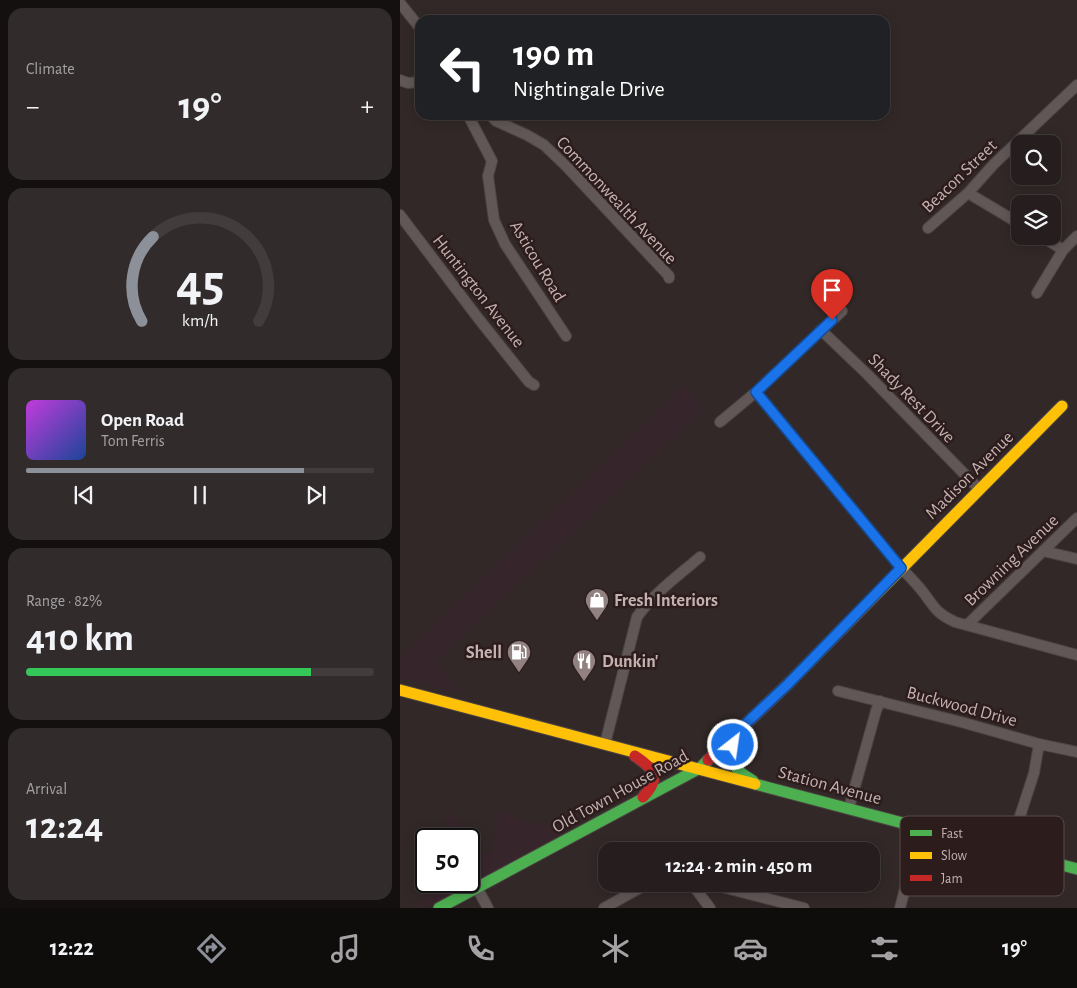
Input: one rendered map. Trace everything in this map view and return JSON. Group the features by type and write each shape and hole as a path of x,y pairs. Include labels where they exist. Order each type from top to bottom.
{"main road":[{"name":"Madison Avenue","path":"901,568 1062,406"},
{"name":"Old Town House Road","path":"480,886 700,768 788,684 901,568"},
{"name":"Station Avenue","path":"400,690 900,822"},
{"path":"739,730 733,745 734,761 739,771 758,784"},
{"path":"626,750 648,765 653,773 652,786 640,801"},
{"name":"Station Avenue","path":"1064,865 1077,869"},
{"name":"Old Town House Road","path":"439,908 468,893"}],"street":[{"path":"400,2 415,22"},
{"path":"400,80 408,84 415,83"},
{"name":"Beacon Street","path":"928,228 968,193 994,164 1077,85"},
{"name":"Asticou Road","path":"471,120 492,161 488,176 494,220 505,244 566,336"},
{"name":"Commonwealth Avenue","path":"495,120 544,145 630,234 669,278"},
{"path":"968,193 1011,219"},
{"name":"Huntington Avenue","path":"400,215 528,382 534,386"},
{"path":"1037,293 1064,250 1077,236"},
{"path":"1055,245 1064,250"},
{"path":"720,422 756,392 842,311"},
{"name":"Shady Rest Drive","path":"821,330 979,489"},
{"path":"756,392 901,568 944,616 955,622 1077,655"},
{"name":"Browning Avenue","path":"967,625 1077,518"},
{"path":"1043,551 1077,559"},
{"path":"605,744 637,617 660,590 700,557"},
{"name":"Buckwood Drive","path":"838,691 1039,744 1077,752"},
{"path":"849,808 880,701"},
{"path":"1020,816 1034,772 1039,744"},
{"path":"604,908 633,892"},
{"path":"698,892 710,908"},
{"path":"741,892 804,908"},
{"path":"480,893 488,908"}],"shaded area":[{"path":"684,386 704,409 437,660 461,694 400,677 400,657"},
{"path":"500,811 513,815 513,817 562,832 561,836 480,879 480,855 482,852 489,854"},
{"path":"450,812 454,814 454,820 460,822 458,828 444,828 447,814"},
{"path":"427,893 450,893 439,902 436,901 436,904 427,908 417,908 418,904"}],"traffic: fast":[{"path":"738,732 734,747 734,762 739,771 753,781"},
{"path":"439,908 700,768 708,760"},
{"path":"755,784 900,822"},
{"path":"1064,866 1077,869"}],"traffic: slow":[{"path":"843,628 1062,406"},
{"path":"400,690 755,784"}],"traffic: jam":[{"path":"708,760 788,684 843,628"},
{"path":"635,756 647,765 654,779 643,797"}],"place":[{"name":"Fresh Interiors","path":"597,621"},
{"name":"Shell","path":"519,673"},
{"name":"Dunkin'","path":"584,682"}],"route":[{"path":"733,745 739,730 788,684 901,568 756,392 832,320"}]}
